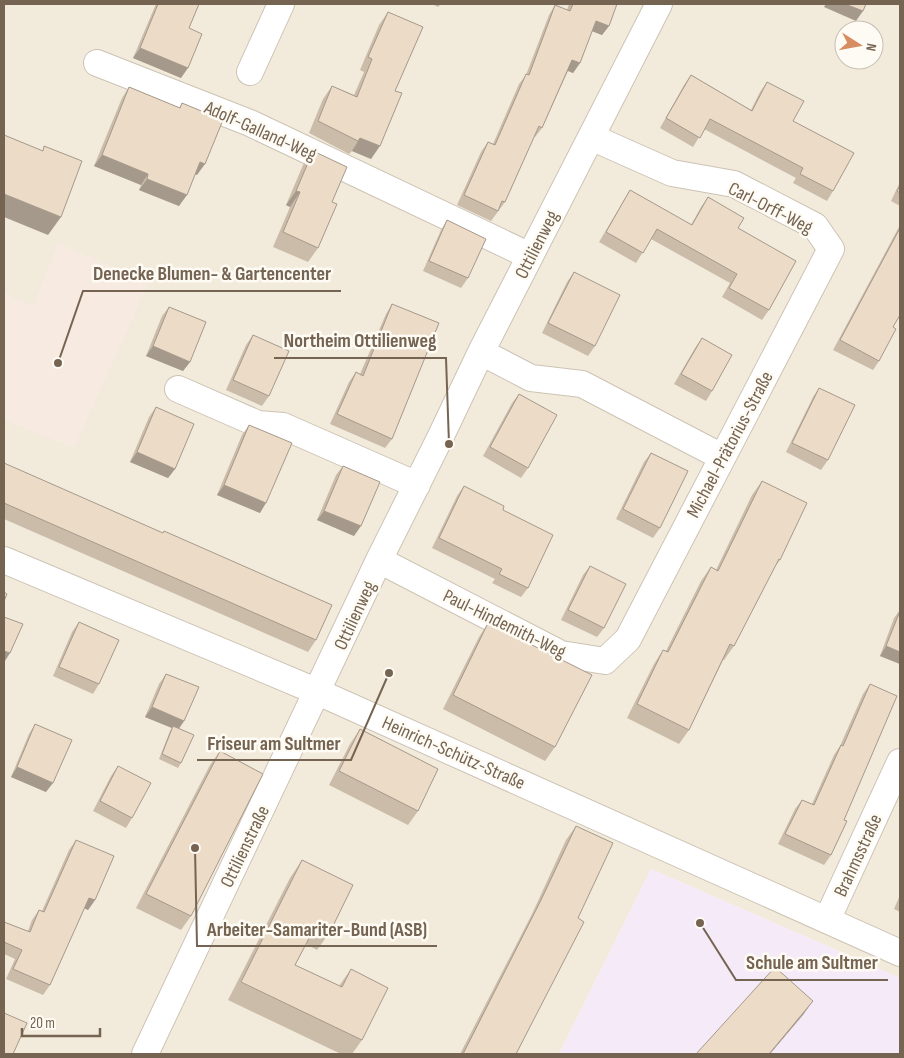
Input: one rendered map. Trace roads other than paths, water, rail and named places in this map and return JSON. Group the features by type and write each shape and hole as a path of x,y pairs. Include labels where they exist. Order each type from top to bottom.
{"street":[{"path":"250,72 281,4"},
{"name":"Ottilienweg","path":"318,692 481,352 659,4"},
{"name":"Adolf-Galland-Weg","path":"97,63 250,122 530,256"},
{"name":"Carl-Orff-Weg","path":"591,138 672,173 734,184 815,226 831,249"},
{"name":"Michael-Prätorius-Straße","path":"628,639 831,249"},
{"path":"481,352 531,378 582,384 722,457"},
{"path":"178,390 258,424 283,426 417,485"},
{"name":"Heinrich-Schütz-Straße","path":"4,560 318,692 900,952"},
{"name":"Paul-Hindemith-Weg","path":"380,560 561,654 604,661 628,639"},
{"name":"Ottilienstraße","path":"145,1054 318,692"},
{"name":"Brahmsstraße","path":"827,920 900,762"}],"place":[{"name":"Denecke Blumen- & Gartencenter","path":"58,363"},
{"name":"Northeim Ottilienweg","path":"449,444"},
{"name":"Friseur am Sultmer","path":"389,673"},
{"name":"Arbeiter-Samariter-Bund (ASB)","path":"195,848"},
{"name":"Schule am Sultmer","path":"700,923"}]}
